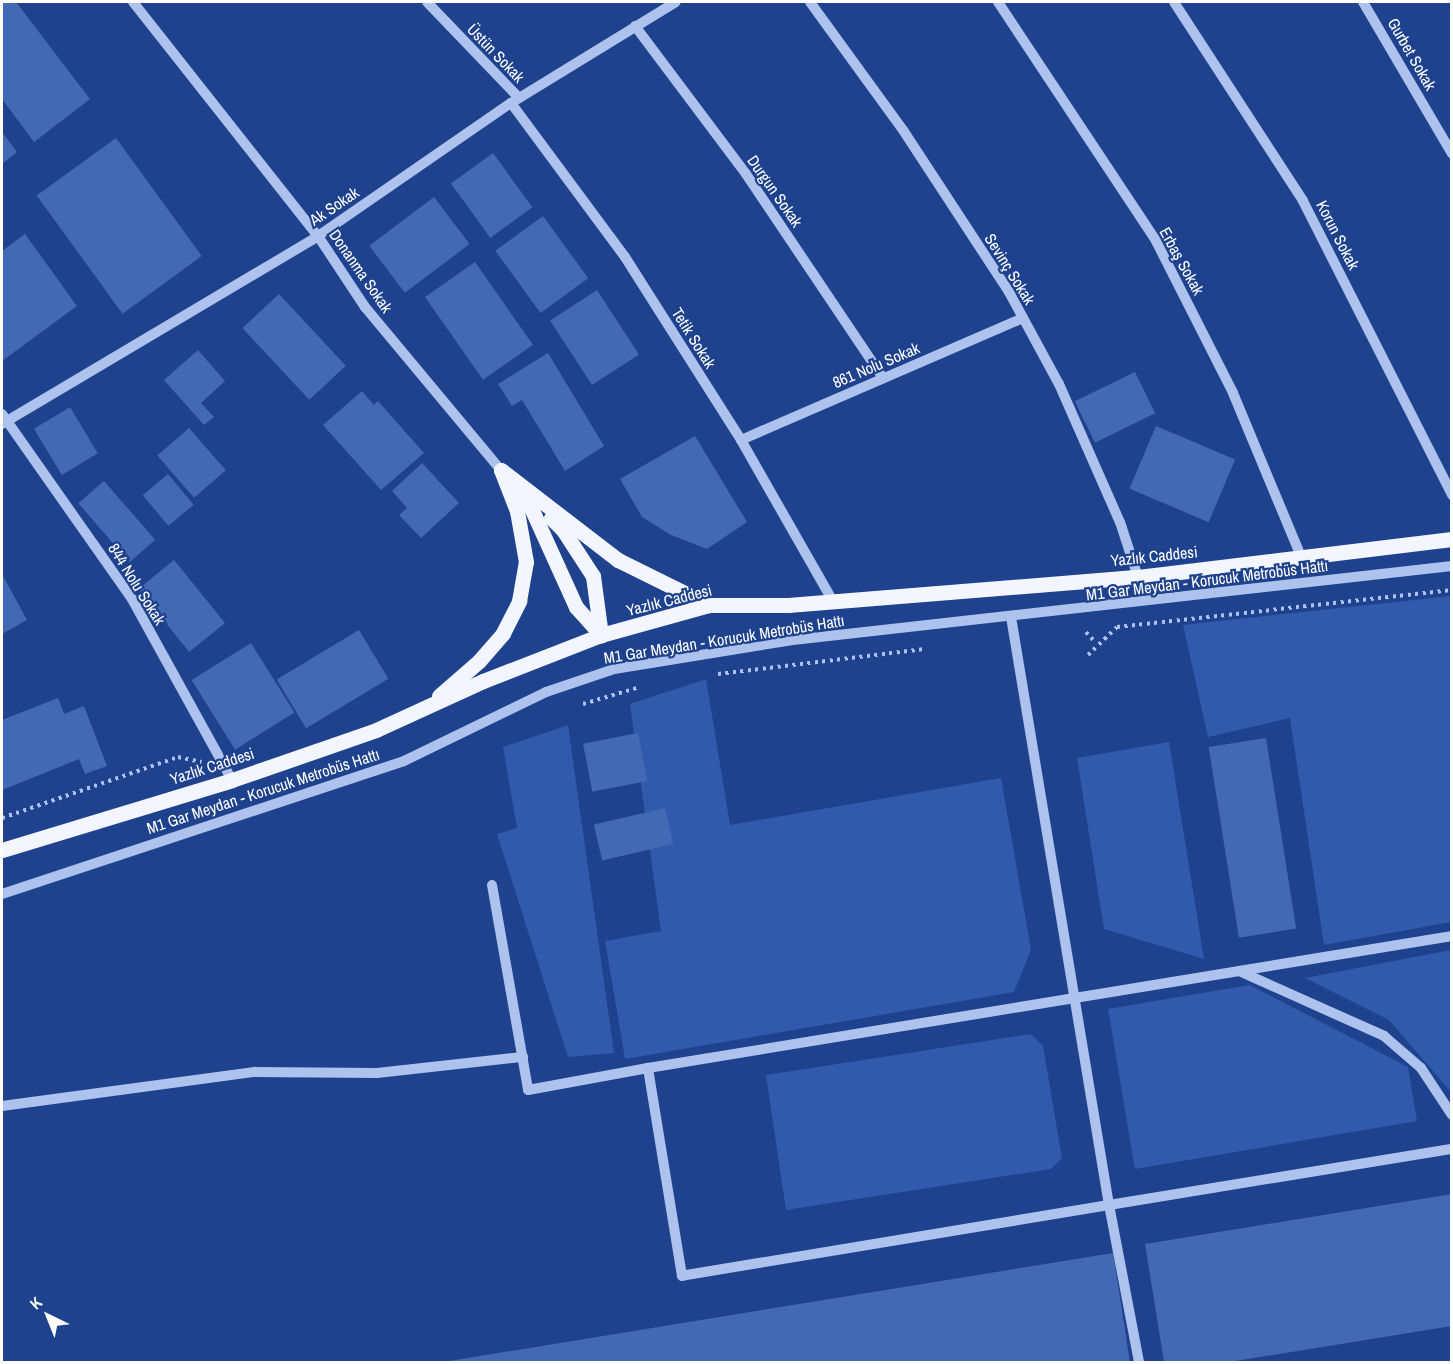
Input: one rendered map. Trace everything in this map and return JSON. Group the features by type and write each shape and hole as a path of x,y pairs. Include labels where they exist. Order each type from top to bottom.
{"main road":[{"path":"501,470 618,560 709,605"},
{"path":"501,470 532,510 576,607 601,635"},
{"path":"501,470 563,530 593,576 601,635"},
{"path":"425,708 479,661 503,633 519,601 526,562 517,511 501,470"},
{"name":"Yazlık Caddesi","path":"2,850 232,780 376,730 601,635 709,605 833,601 1138,577 1452,539"}],"street":[{"name":"Donanma Sokak","path":"133,2 318,236 365,307 501,470"},
{"name":"Üstün Sokak","path":"427,2 515,101"},
{"name":"Ak Sokak","path":"4,419 318,236 515,101 676,2"},
{"name":"Sevinç Sokak","path":"810,2 903,130 1023,318 1059,384 1120,522 1138,577"},
{"name":"Erbaş Sokak","path":"998,2 1156,241 1233,393 1301,556"},
{"name":"Korun Sokak","path":"1174,2 1304,201 1452,495"},
{"name":"Gurbet Sokak","path":"1363,2 1452,154"},
{"name":"Durgun Sokak","path":"635,26 746,174 884,378"},
{"name":"Tetik Sokak","path":"515,101 625,257 741,440 833,601"},
{"name":"861 Nolu Sokak","path":"741,440 1023,318"},
{"name":"844 Nolu Sokak","path":"4,419 132,599 232,780"},
{"name":"M1 Gar Meydan - Korucuk Metrobüs Hattı","path":"2,894 404,761 546,692 614,669 793,640 1452,566"},
{"path":"1011,617 1109,1205 1139,1362"},
{"path":"492,885 528,1090 648,1068 1452,936"},
{"path":"1239,971 1384,1036 1421,1068 1452,1115"},
{"path":"2,1106 255,1072 378,1073 523,1057"},
{"path":"648,1068 682,1276 1452,1149"}],"path":[{"path":"1088,655 1096,643 1117,627 1452,590"},
{"path":"1086,632 1096,643"},
{"path":"711,675 924,649"},
{"path":"583,704 646,685"},
{"path":"2,818 178,757 206,763 219,760"}],"shaded area":[{"path":"1451,596 1451,922 1324,945 1290,718 1208,737 1183,625"},
{"path":"706,679 730,825 1001,778 1031,950 1014,992 625,1059 605,941 661,931 630,704"},
{"path":"568,725 614,1053 568,1057 497,834 517,828 503,747"},
{"path":"1169,742 1204,959 1104,929 1077,758"},
{"path":"1451,950 1451,1092 1389,1020 1305,978"},
{"path":"1250,985 1408,1067 1417,1121 1135,1169 1108,1009"},
{"path":"1031,1034 1043,1046 1062,1158 1051,1169 786,1210 766,1075"}],"building":[{"path":"2,2 16,2 90,99 34,142 2,99"},
{"path":"2,132 17,152 2,164"},
{"path":"116,138 202,256 123,314 37,196"},
{"path":"493,153 532,207 490,238 451,184"},
{"path":"434,197 470,244 405,293 369,246"},
{"path":"543,216 588,278 541,313 495,251"},
{"path":"25,234 77,306 2,361 2,251"},
{"path":"475,262 533,345 483,380 425,297"},
{"path":"597,290 639,355 592,385 550,320"},
{"path":"279,294 346,366 309,400 242,328"},
{"path":"198,350 225,381 201,403 214,417 204,425 164,380"},
{"path":"548,353 604,446 565,471 522,400 512,406 498,384"},
{"path":"1135,372 1155,413 1095,443 1075,401"},
{"path":"362,391 374,405 378,401 424,453 381,490 323,425"},
{"path":"70,407 98,453 62,475 34,429"},
{"path":"1156,426 1235,460 1209,522 1129,489"},
{"path":"189,428 226,470 194,498 157,456"},
{"path":"695,436 747,522 707,549 671,535 642,517 620,479"},
{"path":"422,463 459,503 421,538 399,515 407,508 392,491"},
{"path":"168,474 194,505 168,526 143,495"},
{"path":"104,481 155,540 130,562 78,503"},
{"path":"174,560 225,623 189,652 138,589"},
{"path":"2,574 27,620 2,634"},
{"path":"359,630 388,679 306,728 277,679"},
{"path":"251,643 294,713 235,750 192,680"},
{"path":"58,698 64,714 84,706 107,766 85,774 79,759 2,790 2,720"},
{"path":"638,733 647,781 592,792 583,744"},
{"path":"1266,738 1296,929 1239,938 1209,747"},
{"path":"665,808 673,844 602,860 594,824"},
{"path":"1452,1194 1452,1326 1229,1362 1164,1362 1145,1244"},
{"path":"1113,1253 1130,1362 449,1362 449,1361"}]}
